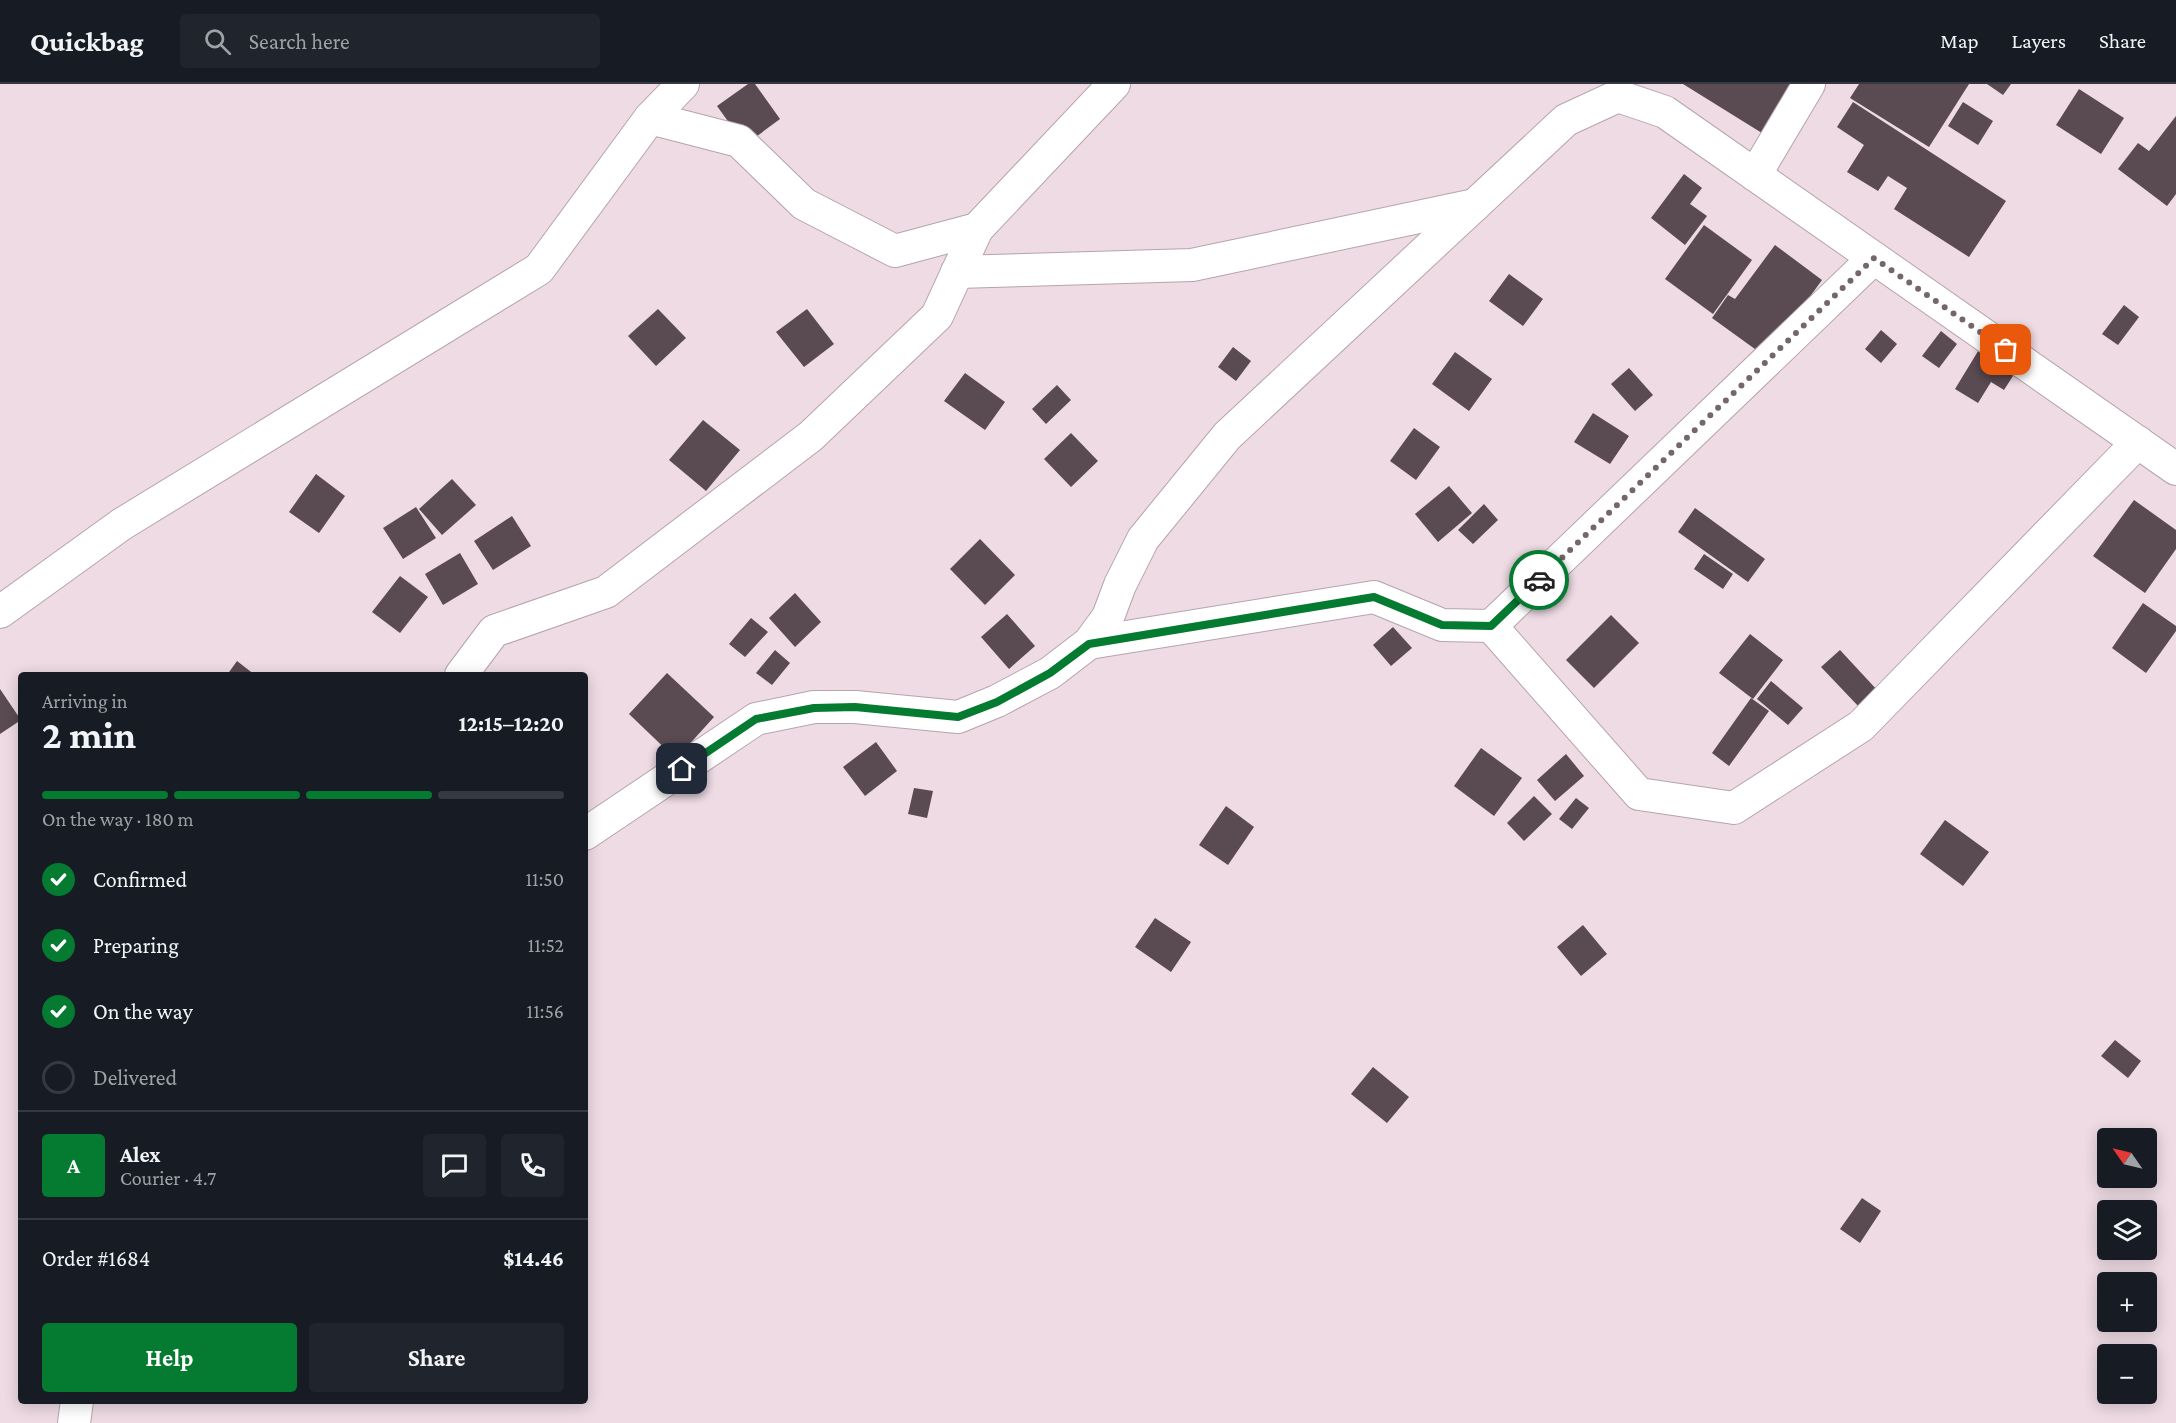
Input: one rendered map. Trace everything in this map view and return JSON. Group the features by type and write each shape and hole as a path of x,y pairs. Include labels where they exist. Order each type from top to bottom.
{"street":[{"path":"0,612 122,524 539,269 651,118 683,84"},
{"path":"463,672 494,631 606,592 811,436 937,316 977,229 1114,84"},
{"path":"1755,175 1809,84"},
{"path":"588,832 756,719 814,708 855,707 958,717 997,702 1050,673 1089,644 1108,617 1120,585 1143,539 1227,436 1566,120 1618,96 1665,112 2176,469"},
{"path":"651,118 739,141 804,204 895,251 977,229"},
{"path":"957,272 1192,265 1475,205"},
{"path":"1089,644 1374,597 1442,625 1491,626 1874,258"},
{"path":"1491,626 1639,794 1734,808 1862,726 2138,442"},
{"path":"74,1423 77,1404"}],"building":[{"path":"748,84 755,84 780,119 745,145 717,106"},
{"path":"1683,84 1809,84 1778,143"},
{"path":"1859,84 1969,84 1929,147 1850,98"},
{"path":"1987,84 2011,84 2003,95"},
{"path":"2079,89 2124,118 2101,154 2056,125"},
{"path":"1853,102 2006,201 1969,257 1894,209 1907,188 1888,176 1878,191 1847,172 1864,145 1837,127"},
{"path":"1963,102 1993,121 1978,145 1948,126"},
{"path":"2176,116 2176,194 2167,206 2118,169 2138,143 2149,151"},
{"path":"1684,174 1702,188 1690,204 1707,216 1685,245 1651,218"},
{"path":"1704,225 1752,260 1713,314 1665,279"},
{"path":"1775,245 1822,280 1766,357 1712,318 1728,295 1735,299"},
{"path":"1509,274 1543,299 1523,326 1489,301"},
{"path":"2124,305 2139,317 2118,345 2102,334"},
{"path":"658,309 686,338 656,366 628,336"},
{"path":"807,309 834,344 804,367 776,332"},
{"path":"1881,330 1897,344 1881,363 1865,349"},
{"path":"1941,331 1957,344 1939,368 1922,356"},
{"path":"1983,343 2020,365 2004,390 1991,382 1978,403 1955,389"},
{"path":"1233,347 1251,361 1236,381 1218,367"},
{"path":"1455,352 1492,379 1469,411 1432,384"},
{"path":"1629,368 1653,395 1635,411 1611,384"},
{"path":"965,373 1005,402 985,430 944,401"},
{"path":"1057,385 1071,400 1046,424 1032,409"},
{"path":"1593,413 1629,436 1610,464 1574,442"},
{"path":"703,420 740,450 706,491 669,460"},
{"path":"1414,428 1440,447 1416,480 1390,461"},
{"path":"1071,433 1098,461 1071,487 1044,459"},
{"path":"316,474 345,496 319,533 289,512"},
{"path":"452,479 476,505 442,535 419,509"},
{"path":"1449,486 1472,513 1438,542 1415,514"},
{"path":"2134,500 2176,530 2176,549 2145,593 2093,556"},
{"path":"1484,504 1498,520 1473,544 1458,530"},
{"path":"416,507 436,538 403,559 383,528"},
{"path":"1695,508 1765,559 1748,582 1678,532"},
{"path":"512,516 531,546 493,570 474,541"},
{"path":"980,539 1015,575 985,605 950,569"},
{"path":"460,553 478,584 443,605 425,574"},
{"path":"1704,554 1733,574 1723,589 1694,569"},
{"path":"400,576 428,597 400,633 372,612"},
{"path":"795,593 821,622 795,647 769,618"},
{"path":"2143,603 2176,626 2176,631 2146,673 2112,648"},
{"path":"1007,614 1035,646 1009,669 981,637"},
{"path":"1611,615 1639,643 1594,688 1566,660"},
{"path":"751,618 768,632 745,657 729,644"},
{"path":"1393,627 1412,648 1391,666 1373,645"},
{"path":"1750,634 1783,660 1753,699 1719,673"},
{"path":"775,650 790,663 772,685 756,673"},
{"path":"1840,650 1878,691 1860,708 1821,667"},
{"path":"237,661 251,672 229,672"},
{"path":"667,673 714,717 676,759 629,714"},
{"path":"1771,681 1803,708 1788,725 1757,699"},
{"path":"0,689 18,716 18,722 0,734"},
{"path":"1751,698 1769,711 1729,766 1712,753"},
{"path":"876,742 897,771 865,796 843,767"},
{"path":"1481,748 1522,778 1494,816 1454,786"},
{"path":"1566,754 1584,776 1555,801 1537,780"},
{"path":"914,788 933,791 927,818 908,814"},
{"path":"1534,796 1552,814 1524,841 1507,823"},
{"path":"1576,798 1589,808 1572,829 1559,819"},
{"path":"1226,806 1254,827 1228,865 1199,845"},
{"path":"1945,820 1989,852 1963,886 1920,854"},
{"path":"1155,918 1191,942 1171,972 1135,947"},
{"path":"1583,925 1607,954 1581,976 1557,947"},
{"path":"2115,1040 2141,1061 2128,1078 2101,1056"},
{"path":"1373,1067 1409,1097 1387,1123 1351,1094"},
{"path":"1862,1198 1881,1211 1860,1243 1840,1229"}],"way so far":[{"path":"1539,580 1874,258 2006,350"}],"route":[{"path":"682,769 756,719 814,708 855,707 958,717 997,702 1050,673 1089,644 1374,597 1442,625 1491,626 1539,580"}]}
